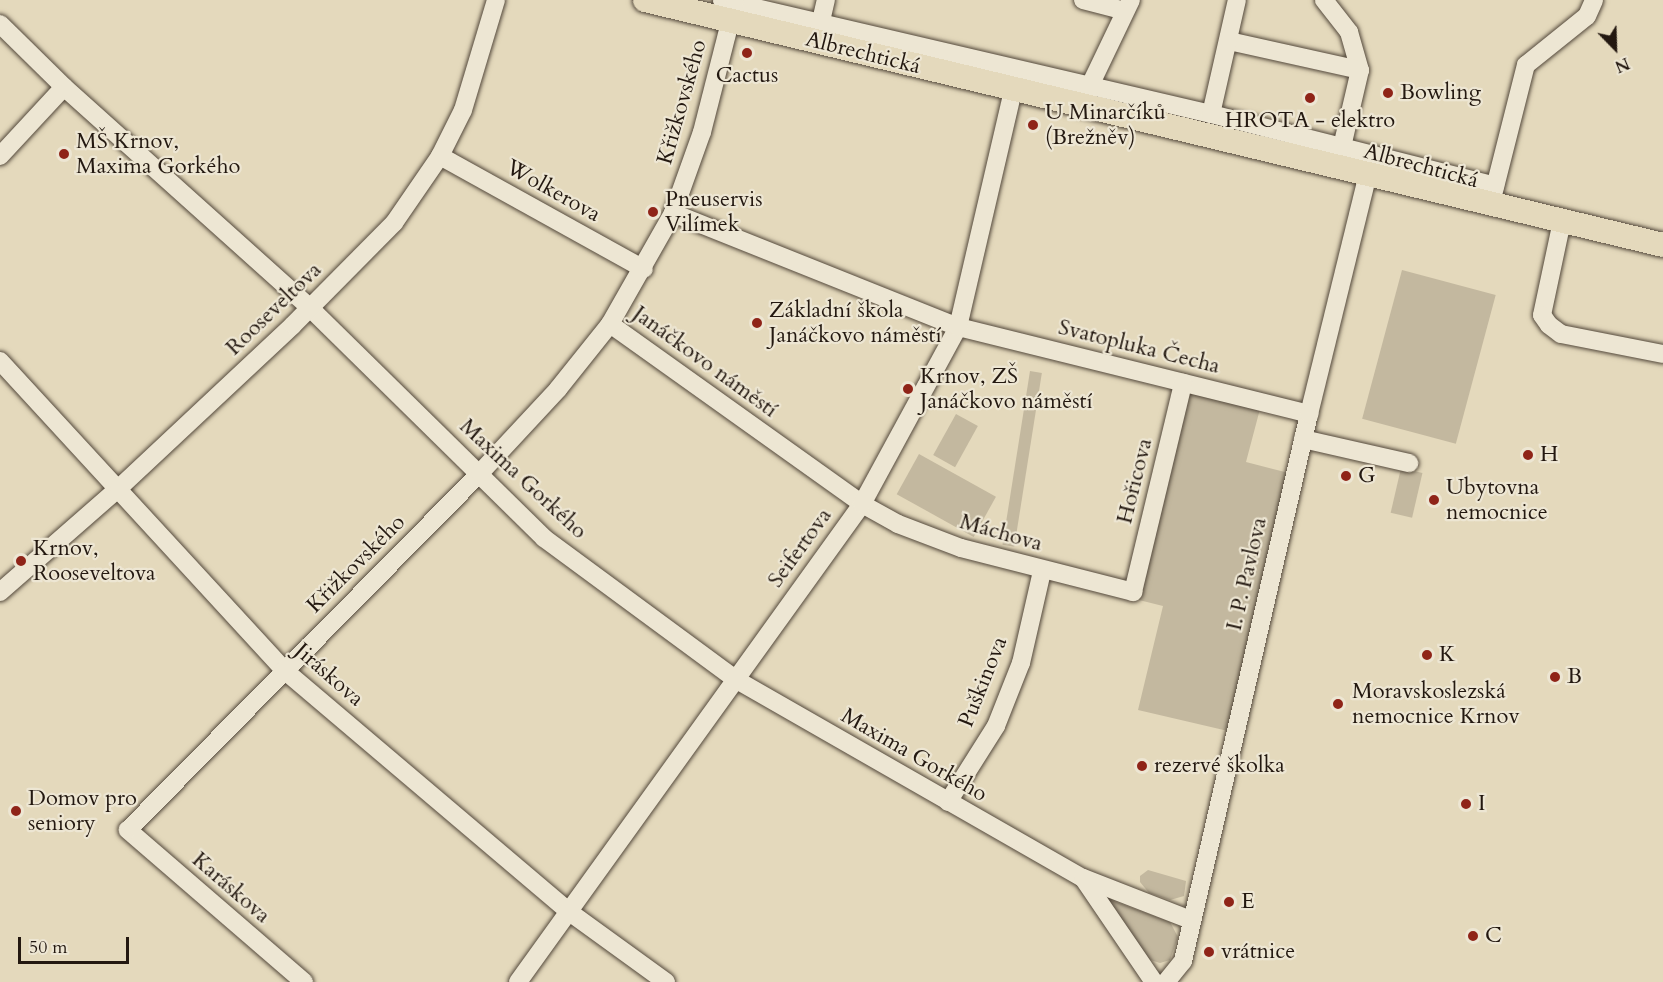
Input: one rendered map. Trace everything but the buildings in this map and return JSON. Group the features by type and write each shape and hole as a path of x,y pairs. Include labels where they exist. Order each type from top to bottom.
{"main road":[{"name":"Albrechtická","path":"645,0 729,8 1013,90 1085,95 1340,156 1368,173 1493,194 1562,221 1663,245"}],"street":[{"name":"Rooseveltova","path":"0,592 119,488 310,309 394,223 440,156 463,110 496,0"},
{"path":"818,32 826,0"},
{"path":"1083,0 1128,5 1085,95"},
{"path":"1211,114 1237,0"},
{"name":"Albrechtická","path":"1323,0 1349,32 1360,70 1340,156"},
{"name":"Albrechtická","path":"818,32 1085,95 1211,114 1340,156 1493,194 1526,65 1587,16 1594,0"},
{"name":"Křižkovského","path":"673,213 702,132 729,8"},
{"name":"Maxima Gorkého","path":"0,24 64,87 310,309 544,538 735,679 1083,878 1191,920"},
{"path":"1229,41 1360,70"},
{"path":"3,147 64,87"},
{"name":"Seifertova","path":"518,982 862,504 958,327 1013,90"},
{"name":"Wolkerova","path":"440,156 644,269"},
{"name":"I. P. Pavlova","path":"1166,982 1183,961 1308,414 1368,173"},
{"path":"673,213 958,327"},
{"name":"Janáčkovo náměstí","path":"673,213 644,269 610,324 862,504"},
{"path":"1562,221 1542,315 1548,325 1560,334 1663,354"},
{"name":"Křižkovského","path":"128,830 480,473 558,389 610,324"},
{"name":"Svatopluka Čecha","path":"958,327 1308,414"},
{"name":"Jiráskova","path":"0,361 284,670 568,911 666,982"},
{"name":"Hořicova","path":"1133,592 1183,383"},
{"path":"1303,439 1409,463"},
{"name":"Máchova","path":"862,504 898,524 961,548 1042,571 1133,592"},
{"name":"Puškinova","path":"948,802 1000,716 1021,663 1042,571"},
{"name":"Karáskova","path":"128,830 304,982"},
{"name":"Maxima Gorkého","path":"1083,878 1154,982"}],"shaded area":[{"path":"1402,270 1496,295 1456,444 1362,419"},
{"path":"1030,371 1042,373 1014,547 1002,545"},
{"path":"1187,393 1260,409 1246,462 1289,473 1228,731 1138,710 1163,606 1139,600"},
{"path":"956,414 978,426 955,467 933,455"},
{"path":"919,454 996,497 974,537 897,494"},
{"path":"1401,468 1422,473 1412,518 1391,513"},
{"path":"1148,870 1186,881 1184,896 1170,900 1149,893 1140,882 1140,876"},
{"path":"1108,899 1170,922 1178,937 1170,960 1160,963 1144,958"}],"place":[{"name":"Cactus","path":"747,53"},
{"name":"Bowling","path":"1388,93"},
{"name":"HROTA - elektro","path":"1310,98"},
{"name":"U Minarčíků (Brežněv)","path":"1033,125"},
{"name":"MŠ Krnov, Maxima Gorkého","path":"64,154"},
{"name":"Pneuservis Vilímek","path":"653,212"},
{"name":"Základní škola Janáčkovo náměstí","path":"757,323"},
{"name":"Krnov, ZŠ Janáčkovo náměstí","path":"908,389"},
{"name":"H","path":"1528,455"},
{"name":"G","path":"1346,476"},
{"name":"Ubytovna nemocnice","path":"1434,500"},
{"name":"Krnov, Rooseveltova","path":"21,561"},
{"name":"K","path":"1427,655"},
{"name":"B","path":"1555,677"},
{"name":"Moravskoslezská nemocnice Krnov","path":"1338,704"},
{"name":"rezervé školka","path":"1142,766"},
{"name":"I","path":"1466,804"},
{"name":"Domov pro seniory","path":"16,811"},
{"name":"E","path":"1229,902"},
{"name":"C","path":"1473,936"},
{"name":"vrátnice","path":"1209,952"}]}
